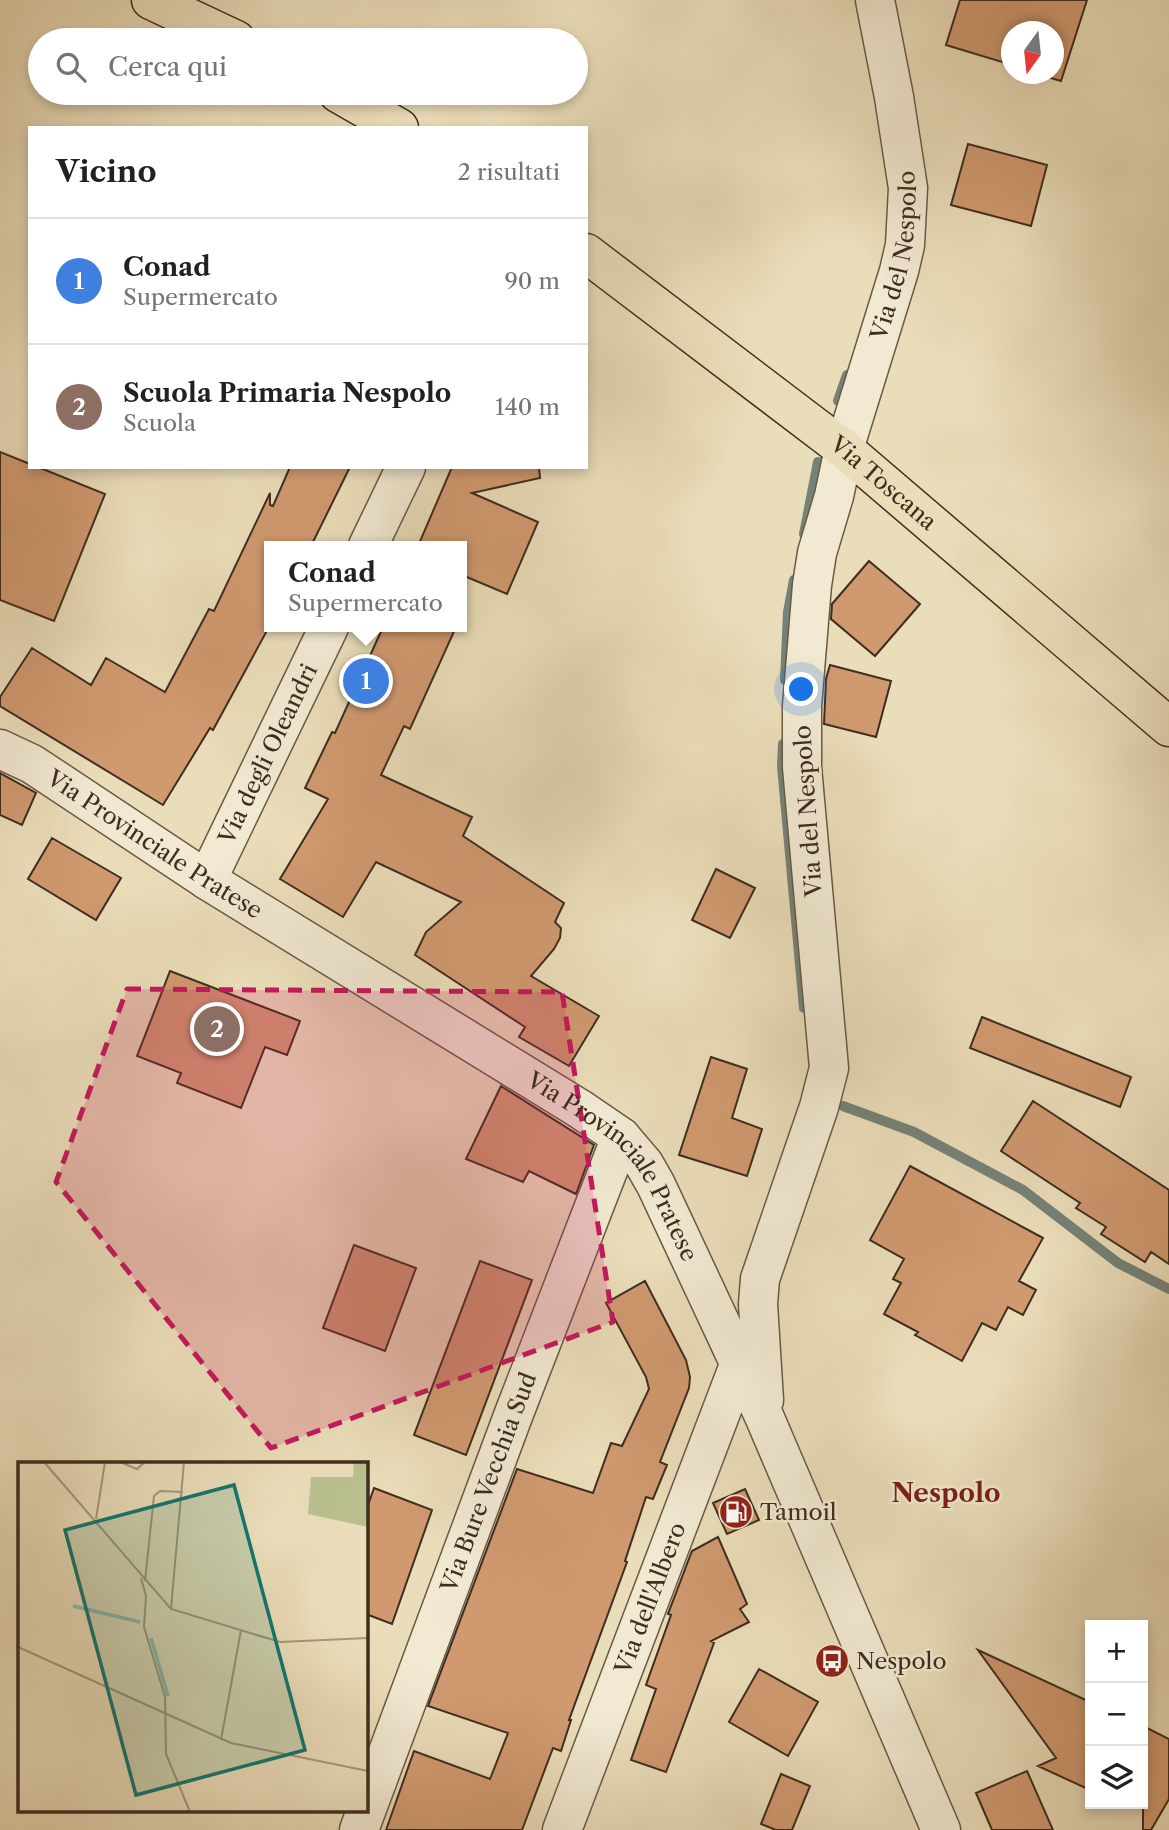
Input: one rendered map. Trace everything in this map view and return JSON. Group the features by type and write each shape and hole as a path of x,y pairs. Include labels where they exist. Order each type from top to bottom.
{"main road":[{"path":"151,0 210,28"},
{"path":"359,105 396,126"},
{"name":"Via Toscana","path":"595,266 844,449 1169,727"}],"street":[{"name":"Via del Nespolo","path":"764,1416 758,1304 760,1279 822,1100 829,1068 802,767 802,706 817,553 834,496 844,449 899,271 907,215 908,188 903,152 875,0"},
{"path":"370,541 405,469"},
{"name":"Via degli Oleandri","path":"207,880 327,632"},
{"name":"Via Provinciale Pratese","path":"0,749 32,764 207,880 580,1108 621,1137 644,1164 656,1185 764,1416 941,1830"},
{"name":"Via Bure Vecchia Sud","path":"368,1806 621,1137"},
{"name":"Via dell'Albero","path":"562,1830 738,1365"},
{"name":"Via Bure Vecchia Sud","path":"359,1830 366,1812"}],"highlighted area":[{"path":"127,989 562,992 613,1322 271,1448 56,1182"}],"building":[{"path":"960,0 1087,0 1064,72 1064,21 1001,21 1001,62 946,45"},
{"path":"968,144 1047,165 1031,226 951,205"},
{"path":"0,452 28,463 28,469 43,469 105,494 54,621 0,600"},
{"path":"289,469 349,469 313,541 264,541 264,632 266,632 213,730 210,728 163,805 0,706 0,697 32,648 91,685 106,658 165,692 209,609 214,611 270,493 270,505 273,506"},
{"path":"451,469 539,469 540,478 472,493 538,522 507,594 467,577 467,541 420,541"},
{"path":"869,561 920,604 875,656 831,619 832,604"},
{"path":"381,632 454,632 410,729 404,726 381,775 472,817 463,836 564,903 555,922 561,928 560,938 531,976 599,1016 569,1066 519,1037 525,1027 415,955 426,932 461,902 376,862 343,917 280,879 328,799 305,788 332,732 335,733"},
{"path":"830,665 891,681 876,737 824,724 826,679"},
{"path":"0,773 36,793 22,825 0,815"},
{"path":"52,838 121,878 96,920 28,879"},
{"path":"716,869 755,888 730,938 692,920"},
{"path":"170,971 300,1021 287,1055 265,1047 241,1108 177,1083 181,1073 137,1056"},
{"path":"982,1017 1131,1077 1120,1107 970,1048"},
{"path":"711,1057 747,1069 732,1118 762,1129 747,1176 679,1155"},
{"path":"501,1086 594,1145 576,1194 529,1171 523,1182 466,1159"},
{"path":"1033,1101 1169,1190 1169,1264 1151,1252 1145,1262 1101,1234 1106,1227 1076,1208 1080,1203 1001,1151"},
{"path":"910,1166 1043,1238 1019,1281 1036,1290 1023,1315 1008,1307 996,1330 982,1323 962,1361 915,1335 918,1332 884,1314 901,1283 893,1279 904,1259 870,1240"},
{"path":"354,1245 416,1268 385,1351 323,1328"},
{"path":"480,1261 532,1280 466,1455 414,1435"},
{"path":"645,1281 686,1360 690,1377 689,1388 660,1462 667,1465 653,1499 646,1497 625,1561 627,1562 569,1720 561,1751 553,1748 522,1830 386,1830 414,1751 490,1779 508,1733 428,1706 517,1469 593,1493 611,1443 622,1446 649,1389 646,1377 606,1303"},
{"path":"374,1488 432,1510 392,1624 368,1615 368,1505"},
{"path":"745,1489 759,1520 727,1534 713,1503"},
{"path":"718,1537 747,1604 740,1609 749,1622 711,1641 714,1643 666,1772 631,1760 656,1689 646,1685 671,1615 668,1614 692,1551"},
{"path":"978,1650 1085,1700 1085,1788 1038,1766 1056,1758"},
{"path":"759,1669 818,1702 788,1756 729,1722"},
{"path":"1148,1728 1169,1739 1169,1799 1151,1830 1143,1830 1143,1809 1148,1809"},
{"path":"1027,1771 1053,1830 992,1830 976,1793"},
{"path":"781,1774 810,1786 792,1830 776,1830 761,1824"}],"waterway":[{"path":"838,401 847,375"},
{"path":"804,534 818,462"},
{"path":"785,680 788,612 794,580"},
{"path":"783,744 782,766 804,1008"},
{"path":"843,1106 914,1132 1023,1190 1118,1263 1169,1289"}],"place":[{"name":"Conad","path":"366,681"},
{"name":"Scuola Primaria Nespolo","path":"217,1029"},
{"name":"Tamoil","path":"736,1512"},
{"name":"Nespolo","path":"832,1661"}],"district":[{"name":"Nespolo","path":"946,1493"}]}
